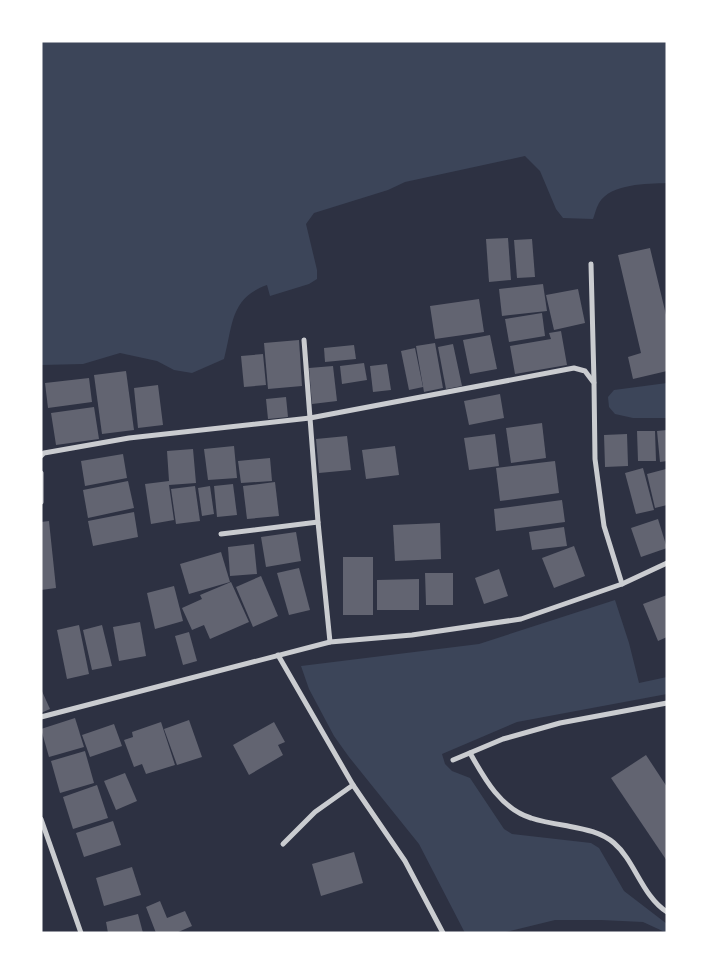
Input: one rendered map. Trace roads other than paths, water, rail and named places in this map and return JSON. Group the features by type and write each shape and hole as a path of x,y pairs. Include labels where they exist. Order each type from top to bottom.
{"street":[{"path":"591,264 594,459 604,526 622,584"},
{"path":"304,340 318,522 330,642"},
{"path":"41,456 44,453 129,438 310,418 574,368 585,371 594,383"},
{"path":"41,473 41,502"},
{"path":"221,534 318,522"},
{"path":"41,717 330,642 412,635 521,619 622,584 667,563"},
{"path":"278,655 353,785 405,861 443,933"},
{"path":"453,760 503,739 560,723 667,703"},
{"path":"470,753 485,779 499,797 514,810 529,818 586,829 604,836 615,844 654,900 667,912"},
{"path":"283,844 315,812 353,785"},
{"path":"41,819 81,933"}]}
